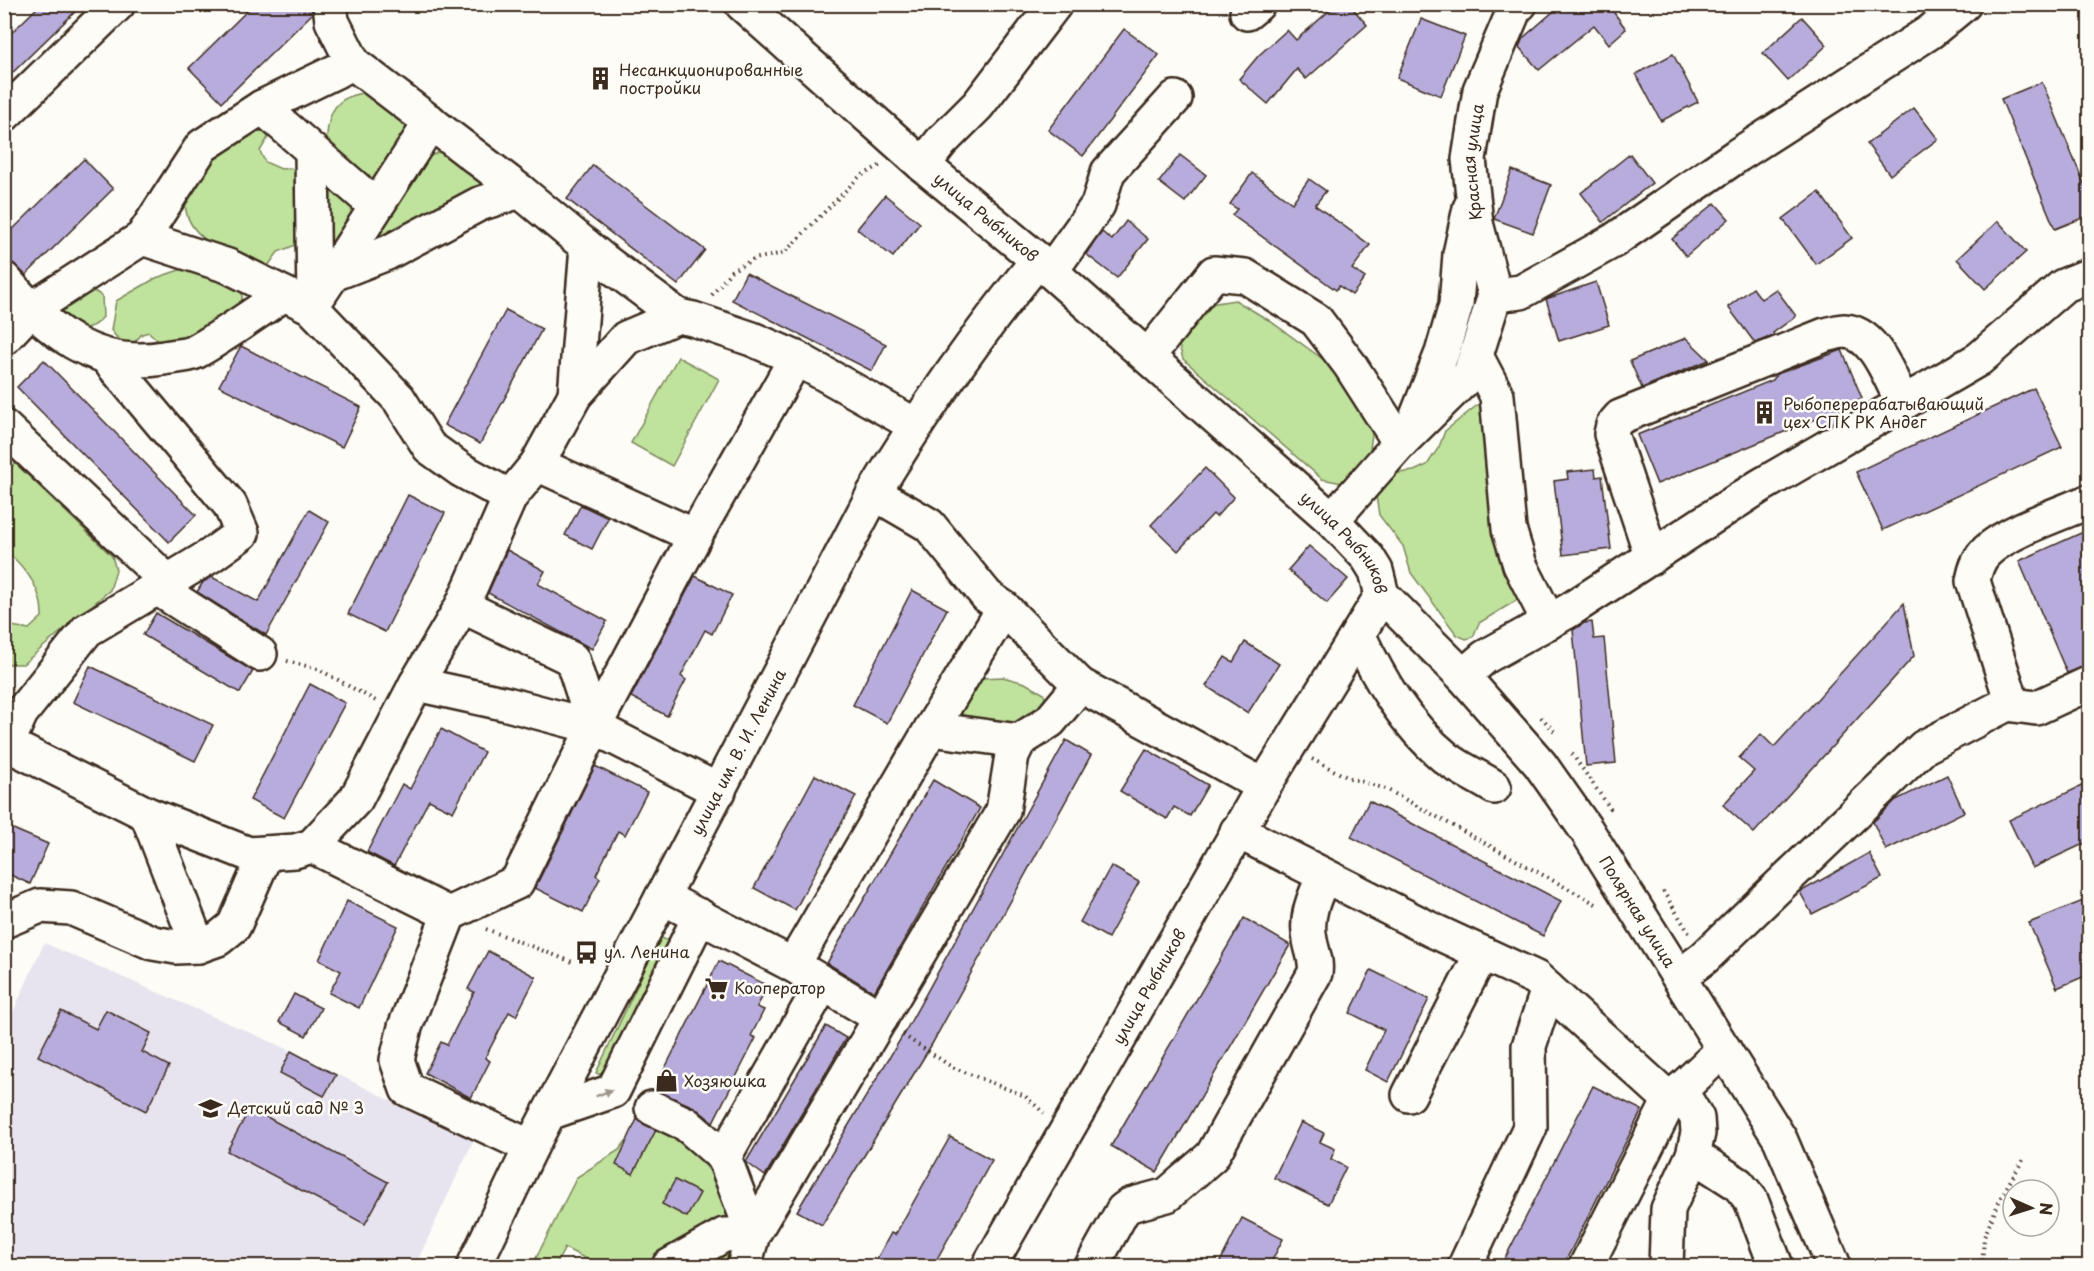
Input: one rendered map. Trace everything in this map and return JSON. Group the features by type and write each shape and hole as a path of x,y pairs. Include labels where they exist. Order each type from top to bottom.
{"street":[{"path":"4,115 118,4"},
{"path":"330,4 332,21 353,63 520,191 587,247 686,317 752,339 796,358 915,425"},
{"name":"улица Рыбников","path":"742,4 912,155 1148,356 1332,519 1368,558 1376,571 1382,595 1237,831 989,1266"},
{"path":"912,155 941,142 978,105 1055,4"},
{"path":"1332,519 1405,439 1470,375 1495,295 1521,292 1614,241 1738,155 1930,32 1964,4"},
{"name":"Красная улица","path":"1495,295 1476,223 1469,159 1480,90 1512,6"},
{"path":"4,338 30,310 142,238 202,146 261,107 353,63"},
{"name":"улица им. В. И. Ленина","path":"474,1266 531,1147 874,493 915,425 986,324 1044,266 1098,205 1108,172 1175,98"},
{"path":"261,107 376,206"},
{"path":"4,279 30,310 59,335 107,358 139,362 193,353 303,301 333,274 430,123"},
{"path":"303,301 312,153"},
{"path":"333,274 387,253 479,204 520,191"},
{"path":"1405,439 1442,353 1456,305 1460,254 1473,198"},
{"path":"142,238 228,266 303,301 399,399 429,447 461,470 510,497"},
{"path":"575,395 587,247"},
{"path":"1148,356 1214,273 1245,276 1316,320 1405,439"},
{"path":"1463,676 1485,657 1549,622 1760,486 1979,359 2063,286 2090,275"},
{"path":"107,358 230,505 242,533 210,556 87,630 13,704 6,744 147,814 249,854 296,851 312,846 356,799 416,684 462,606 510,497 537,464 575,395 626,338 686,317"},
{"path":"1652,557 1611,434 1613,425 1620,417 1825,335 1845,331 1859,336 1872,345 1903,403"},
{"path":"1476,356 1497,396 1509,529 1520,565 1549,622"},
{"path":"531,1147 406,1089 397,1060 405,1027 449,914 517,882 594,727 695,536 796,358"},
{"path":"4,427 163,585 260,654"},
{"path":"537,464 695,536"},
{"path":"874,493 929,525 987,596 1004,608 1080,685 1264,786"},
{"path":"2007,704 2008,690 1973,581 1975,568 1987,551 2009,537 2090,501"},
{"name":"Полярная улица","path":"1382,595 1463,676 1540,765 1587,831 1680,976 1780,1139 1833,1266"},
{"path":"462,606 572,659 594,727"},
{"path":"793,965 1004,608"},
{"path":"1359,634 1376,671 1400,711 1447,758 1494,787"},
{"path":"1680,976 1704,958 1924,747 2007,704 2036,708 2090,683"},
{"path":"416,684 507,704 594,727 718,791"},
{"path":"744,1266 753,1234 1003,811 1012,755 1019,741 1050,721 1080,685"},
{"path":"931,729 1019,741"},
{"path":"147,814 198,946"},
{"path":"1237,831 1324,876 1536,978 1675,1095 1697,1118 1698,1133 1693,1155 1668,1209 1666,1266"},
{"path":"312,846 449,914"},
{"path":"4,921 40,906 71,908 153,942 176,947 198,946 218,939 234,926 266,853"},
{"path":"1092,1266 1123,1210 1130,1205 1167,1196 1212,1156 1315,973 1316,963 1308,928 1312,903 1324,876"},
{"path":"662,897 793,965 881,1018"},
{"path":"549,1113 613,1091 700,916"},
{"path":"1409,1095 1482,953"},
{"path":"724,1157 823,983"},
{"path":"1464,1266 1530,1127 1528,1046 1548,989"},
{"path":"1586,1266 1675,1095 1724,1049"},
{"path":"652,1108 686,1124 724,1157 753,1234"},
{"path":"1693,1155 1738,1184 1751,1200 1776,1266"},
{"path":"669,1266 724,1235 753,1234"}],"path":[{"path":"686,317 731,271 754,259 784,253 860,177 912,155"},
{"path":"260,654 318,669 400,714"},
{"path":"1312,759 1347,777 1386,789 1598,906 1592,896"},
{"path":"449,914 575,963"},
{"path":"881,1018 952,1067 1025,1096 1039,1107 1050,1122"},
{"path":"1982,1266 1984,1237 2002,1195 2023,1160"}],"shaded area":[{"name":"Детский сад № 3","path":"44,943 276,1044 473,1141 415,1266 5,1266 4,1088 11,1093 5,1067 5,1030"}],"green space":[{"path":"373,92 420,125 376,188 326,157 327,131 333,111 347,98"},
{"path":"264,131 269,136 260,151 265,162 281,169 291,168 300,178 298,244 278,252 268,266 259,267 226,252 205,239 190,222 185,203 188,178 238,135"},
{"path":"441,151 498,187 363,253 416,163"},
{"path":"334,190 361,210 326,255 327,195"},
{"path":"191,266 242,283 242,304 204,330 172,344 162,345 149,332 142,334 134,343 123,342 116,336 111,330 116,301 156,278"},
{"path":"94,291 102,296 103,317 97,323 90,327 77,328 48,318 85,294"},
{"path":"1235,300 1270,321 1331,365 1367,415 1372,434 1369,457 1357,475 1342,483 1322,479 1183,359 1178,342 1210,304"},
{"path":"678,357 719,379 672,466 631,443"},
{"path":"1480,403 1494,423 1518,592 1517,600 1479,623 1473,637 1466,639 1457,635 1411,573 1403,546 1379,515 1376,496 1382,483 1391,474 1414,471 1427,465 1439,447 1445,431"},
{"path":"15,463 112,556 116,570 110,590 23,664 5,664 5,625 29,629 42,617 42,607 36,588 26,572 5,550 5,475"},
{"path":"1003,677 1025,683 1044,694 1047,707 1033,728 961,724 962,710 967,699 982,678"},
{"path":"660,937 668,941 605,1077 596,1073"},
{"path":"656,1129 690,1148 717,1179 740,1257 738,1266 659,1266 654,1262 600,1266 565,1248 555,1266 532,1266 577,1177 619,1150 626,1141 645,1151"}],"building":[{"path":"41,4 83,4 4,81 4,40"},
{"path":"254,4 312,4 312,14 222,102 189,68"},
{"path":"1337,4 1349,4 1367,25 1306,79 1297,69 1268,104 1239,79 1259,55 1287,30 1296,40"},
{"path":"1562,4 1619,4 1612,10 1626,29 1609,44 1594,25 1539,70 1519,47 1523,38"},
{"path":"1802,17 1827,45 1788,81 1763,53"},
{"path":"1421,19 1465,36 1441,96 1397,78"},
{"path":"1124,29 1159,55 1083,156 1048,130"},
{"path":"1673,54 1698,102 1661,121 1636,74"},
{"path":"2042,82 2090,198 2090,215 2055,229 2001,99"},
{"path":"1914,108 1938,139 1890,175 1867,144"},
{"path":"1630,154 1652,183 1603,222 1581,193"},
{"path":"1180,155 1206,175 1185,202 1159,182"},
{"path":"84,159 113,189 26,275 4,257 4,238"},
{"path":"593,165 705,250 678,285 567,199"},
{"path":"1512,170 1551,185 1533,233 1494,219"},
{"path":"1252,173 1292,203 1309,179 1326,191 1315,205 1370,245 1352,269 1365,278 1352,295 1339,286 1336,290 1232,215 1237,209 1230,204"},
{"path":"1819,192 1852,238 1816,264 1783,219"},
{"path":"885,195 920,223 893,257 857,229"},
{"path":"1715,203 1729,219 1686,256 1672,239"},
{"path":"1126,221 1148,239 1117,278 1086,254 1102,232 1112,240"},
{"path":"1998,221 2026,252 1985,289 1957,259"},
{"path":"746,273 886,344 872,371 732,300"},
{"path":"1596,282 1609,325 1559,341 1546,299"},
{"path":"1753,288 1761,299 1776,289 1796,316 1773,333 1774,335 1755,343 1728,307"},
{"path":"506,310 542,329 480,444 444,425"},
{"path":"1686,338 1709,360 1642,388 1630,361"},
{"path":"241,346 361,407 342,447 219,386"},
{"name":"Рыбоперерабатывающий цех СПК РК Андег","path":"1842,350 1862,398 1839,408 1842,417 1820,429 1816,419 1657,484 1637,435 1773,380 1777,374"},
{"path":"44,360 196,515 169,542 17,387"},
{"path":"2034,388 2062,447 1883,530 1856,472"},
{"path":"1205,468 1234,497 1216,517 1213,514 1178,551 1151,525"},
{"path":"1595,469 1596,477 1602,476 1611,549 1563,555 1554,481 1568,479 1567,472"},
{"path":"408,495 445,513 385,632 348,614"},
{"path":"581,505 608,518 592,549 565,535"},
{"path":"309,510 329,522 266,635 197,592 203,582 212,577 258,602"},
{"path":"2090,529 2090,665 2067,673 2019,561"},
{"path":"1309,546 1348,579 1327,603 1288,570"},
{"path":"507,550 545,571 538,584 607,621 592,649 488,593"},
{"path":"695,576 732,595 712,634 705,630 681,676 686,680 667,716 631,697"},
{"path":"912,590 947,609 887,723 853,705"},
{"path":"1904,603 1914,656 1754,833 1723,805 1754,771 1739,758 1761,734 1774,747"},
{"path":"156,613 253,671 240,693 143,635"},
{"path":"1592,622 1594,639 1604,638 1616,763 1586,766 1573,630 1584,623"},
{"path":"1245,642 1279,664 1248,713 1206,686 1225,657 1233,662"},
{"path":"90,666 213,725 195,761 73,702"},
{"path":"310,684 345,703 284,818 250,800"},
{"path":"441,729 484,752 453,812 429,800 394,866 367,852 402,784 410,789"},
{"path":"1066,740 1091,755 932,1044 822,1225 797,1211 906,1030"},
{"path":"1146,749 1208,785 1190,816 1174,807 1167,819 1120,791"},
{"path":"595,766 647,792 625,835 618,831 596,875 600,878 583,912 535,888"},
{"path":"815,775 856,796 795,910 754,888"},
{"path":"1947,775 1964,812 1886,850 1873,822 1896,800"},
{"path":"933,780 980,808 874,992 827,963"},
{"path":"2090,782 2090,841 2032,868 2009,820"},
{"path":"1369,801 1561,901 1543,936 1351,837"},
{"path":"4,825 48,844 30,884 4,872"},
{"path":"1869,853 1882,878 1812,914 1800,892"},
{"path":"1111,866 1139,882 1108,938 1080,922"},
{"path":"2090,898 2090,974 2057,988 2029,923"},
{"path":"347,901 398,926 359,1008 329,993 341,971 319,960"},
{"path":"1244,918 1290,945 1157,1172 1111,1146"},
{"path":"488,951 536,977 516,1016 509,1012 485,1058 490,1061 471,1098 425,1073 441,1042 447,1045 474,992 468,989"},
{"path":"719,961 768,986 757,1007 764,1010 751,1036 756,1038 713,1122 694,1107 654,1090"},
{"path":"1371,970 1429,999 1388,1082 1365,1070 1384,1030 1350,1013"},
{"path":"294,994 321,1008 306,1036 279,1022"},
{"path":"106,1010 151,1033 142,1052 169,1066 146,1111 38,1056 61,1011 96,1029"},
{"path":"826,1026 846,1038 765,1176 746,1162"},
{"path":"291,1051 336,1075 324,1096 280,1073"},
{"path":"1593,1086 1642,1110 1563,1266 1501,1266"},
{"path":"250,1108 388,1182 365,1224 227,1151"},
{"path":"637,1119 656,1130 633,1174 616,1165"},
{"path":"1301,1122 1324,1133 1320,1142 1335,1149 1331,1159 1346,1167 1328,1204 1274,1178"},
{"path":"950,1137 992,1160 933,1266 873,1266 891,1233 895,1235"},
{"path":"675,1180 700,1193 687,1217 662,1204"},
{"path":"1242,1218 1283,1239 1269,1266 1218,1266"}],"place":[{"name":"Несанкционированные постройки","path":"601,79"},
{"name":"Рыбоперерабатывающий цех СПК РК Андег","path":"1765,413"},
{"name":"ул. Ленина","path":"586,952"},
{"name":"Кооператор","path":"716,988"},
{"name":"Хозяюшка","path":"666,1081"},
{"name":"Детский сад № 3","path":"210,1108"}]}
